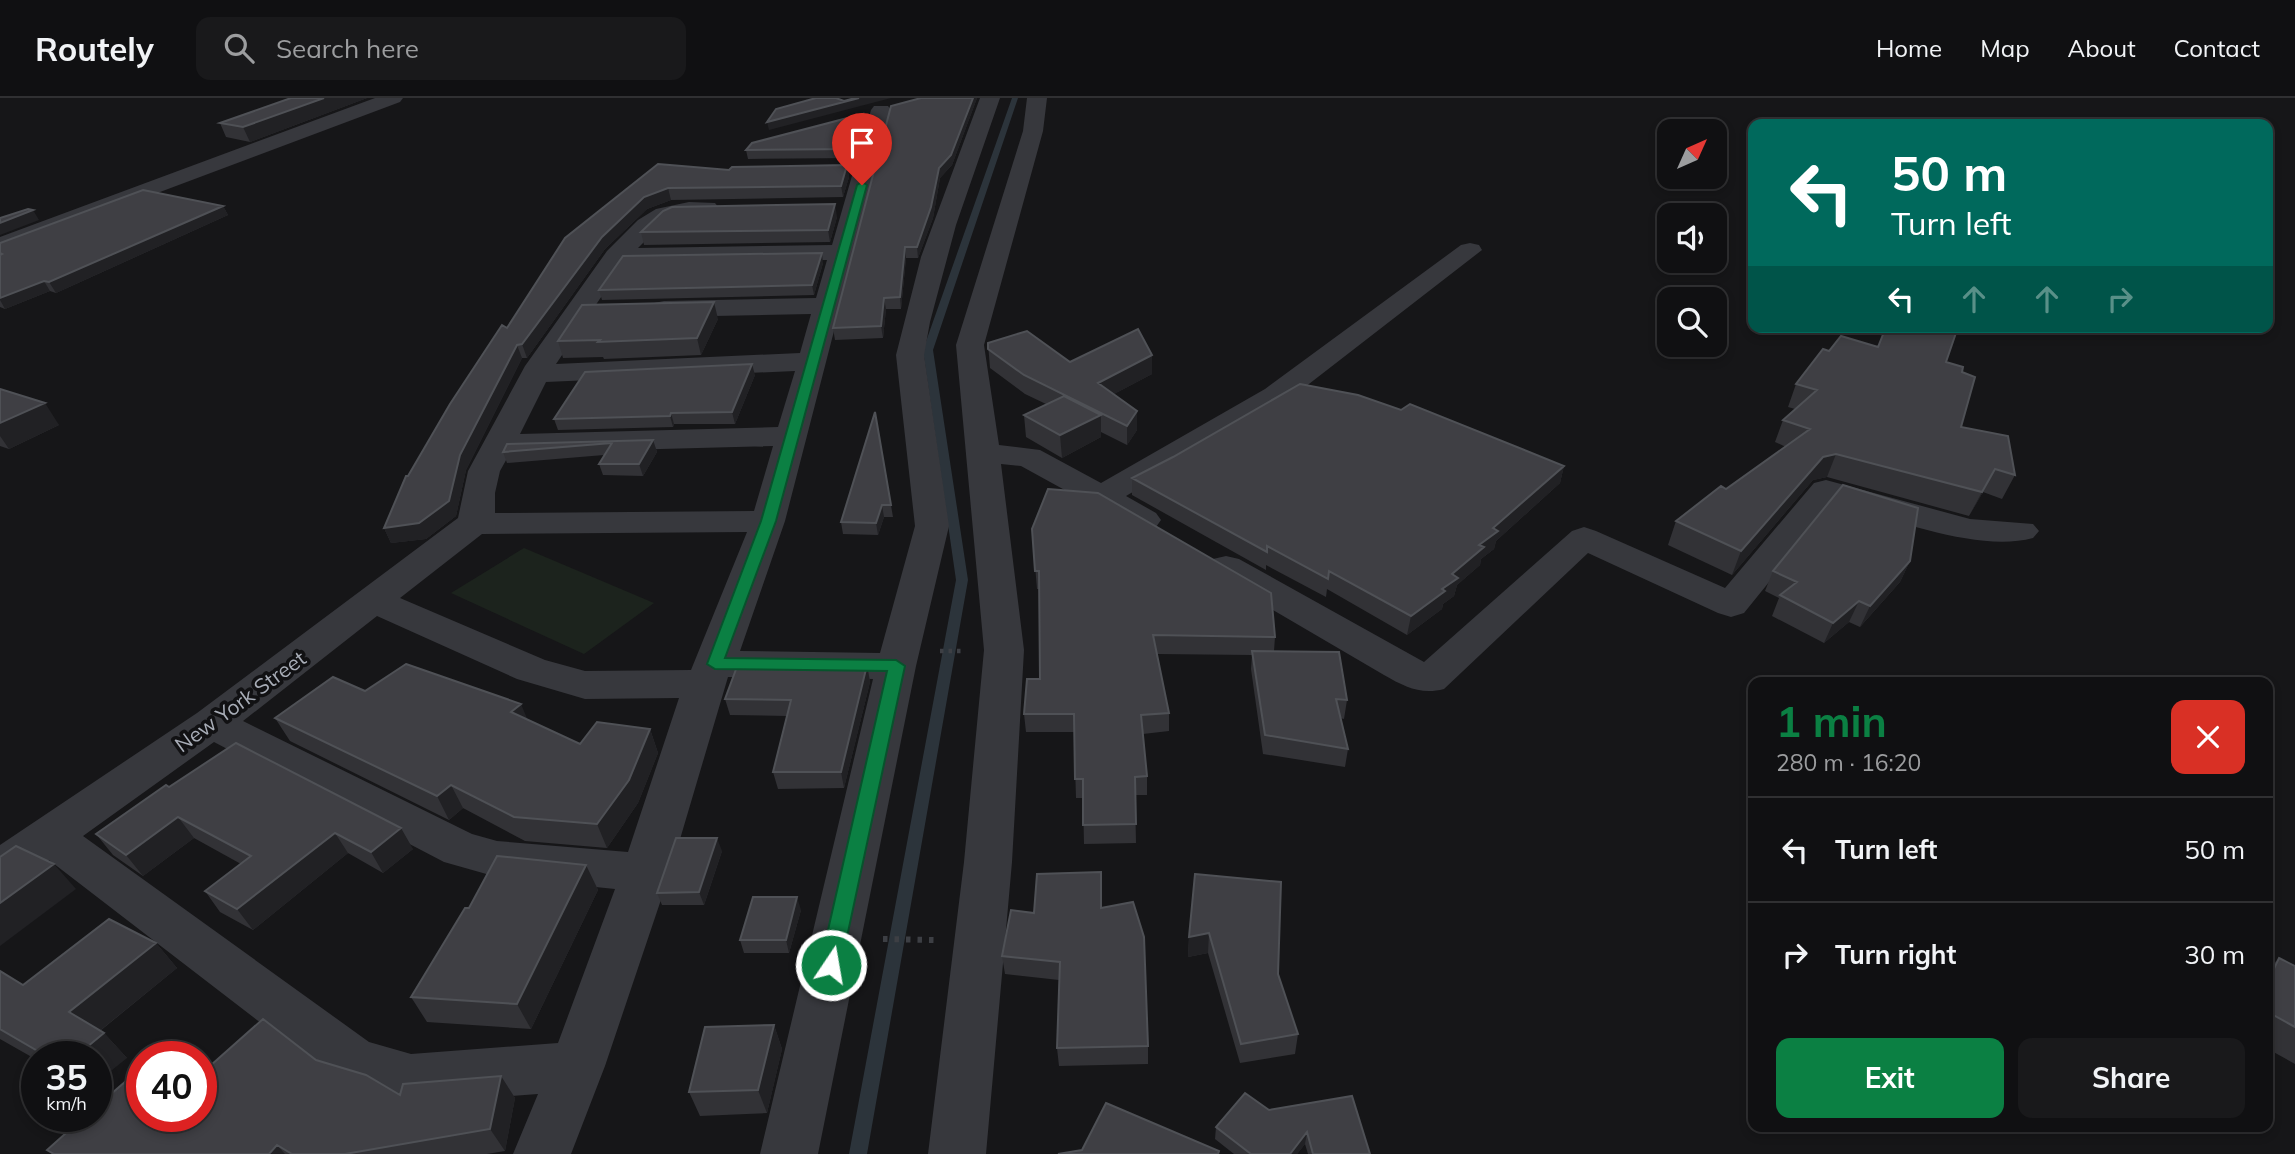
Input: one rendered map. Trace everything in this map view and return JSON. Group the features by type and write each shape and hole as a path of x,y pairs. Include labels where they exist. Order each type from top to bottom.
{"street":[{"path":"0,245 393,98"},
{"path":"789,1154 914,658 932,526 910,355 914,330 949,211 990,98"},
{"path":"957,1154 987,875 1004,650 970,345 1033,131 1037,98"},
{"path":"542,1154 578,1066 646,873 709,674 768,521 844,251 842,207 854,167 880,110"},
{"path":"731,208 671,210 657,216 616,256 536,374 485,471 478,493 479,511 473,524 768,521"},
{"path":"1102,496 1276,395 1470,250"},
{"path":"616,256 844,251"},
{"path":"634,310 829,306"},
{"path":"578,311 606,310"},
{"path":"536,374 813,361"},
{"path":"499,444 792,436"},
{"path":"984,453 1029,457 1398,666 1421,678 1430,679 1584,538 1731,605 1827,490 1969,529 2021,531"},
{"name":"New York Street","path":"0,870 212,723 473,524"},
{"path":"375,601 531,670 584,685 914,658"},
{"path":"212,723 460,849 497,859 646,873"},
{"path":"50,836 354,1063 411,1079 578,1066"}],"path":[{"path":"914,658 975,651"},
{"path":"880,939 949,940"}],"shaded area":[{"path":"524,548 654,603 584,654 451,593"}],"building":[{"path":"291,98 324,98 243,127 220,123"},
{"path":"816,98 836,98 844,101 859,98 767,122 776,109"},
{"path":"921,98 973,98 951,155 939,168 931,207 917,247 905,247 900,297 884,298 881,326 833,328 891,106"},
{"path":"863,114 853,149 746,150 752,143"},
{"path":"658,164 729,170 732,167 847,165 841,186 668,188 644,197 602,237 522,344 517,345 460,455 449,501 419,523 384,528 406,476 450,404 502,325 507,328 565,238"},
{"path":"143,190 223,206 49,282 44,281 0,298 0,243"},
{"path":"835,204 828,230 641,232 663,211 672,207"},
{"path":"28,209 33,210 0,223 0,218"},
{"path":"822,253 812,285 599,290 623,256"},
{"path":"714,302 697,338 558,341 582,305"},
{"path":"1138,329 1152,355 1098,383 1137,411 1127,426 1024,375 988,349 988,343 1027,331 1070,362"},
{"path":"1884,333 1956,333 1946,362 1963,367 1962,372 1975,377 1961,427 2008,436 2015,475 1995,469 1982,492 1836,454 1823,457 1741,551 1676,521 1721,486 1726,489 1810,429 1783,420 1817,390 1796,384 1823,349 1829,351 1841,336 1878,347"},
{"path":"752,364 732,412 554,419 585,372"},
{"path":"1300,384 1358,395 1401,410 1410,404 1564,466 1493,528 1498,531 1479,545 1484,547 1452,574 1458,578 1442,589 1445,591 1411,616 1329,571 1328,579 1267,546 1267,552 1132,478"},
{"path":"0,389 45,403 0,423"},
{"path":"1064,396 1101,415 1060,435 1024,415"},
{"path":"875,412 891,505 882,505 876,523 841,522"},
{"path":"653,440 639,464 599,464 612,443 503,452 507,444"},
{"path":"1843,485 1918,508 1910,561 1870,606 1859,601 1833,623 1780,595 1797,582 1773,571"},
{"path":"1048,489 1098,493 1271,593 1275,637 1153,635 1169,713 1141,715 1147,776 1135,777 1136,824 1083,825 1083,779 1075,779 1074,714 1024,714 1027,679 1040,679 1039,571 1035,571 1032,529"},
{"path":"1252,651 1339,652 1347,700 1336,699 1348,749 1265,735"},
{"path":"406,664 521,704 511,712 580,744 597,722 650,729 629,780 597,824 514,817 451,785 437,796 275,718 333,677 365,691"},
{"path":"738,664 867,665 841,772 773,772 791,700 725,699"},
{"path":"236,743 401,828 371,852 335,833 237,909 205,891 251,856 178,817 126,855 96,834 166,785 169,787"},
{"path":"676,838 717,838 699,892 657,893"},
{"path":"16,846 54,864 0,903 0,857"},
{"path":"497,856 586,865 517,1004 411,997 465,908 469,908"},
{"path":"1101,872 1101,908 1133,902 1144,937 1148,1046 1057,1048 1060,962 1002,956 1011,910 1034,913 1037,874"},
{"path":"1195,874 1281,882 1278,974 1298,1034 1241,1044 1209,933 1189,937"},
{"path":"753,897 797,897 786,940 740,940"},
{"path":"109,919 156,943 69,1012 104,1033 94,1041 21,1041 0,1029 0,971 23,985"},
{"path":"2279,958 2295,966 2295,1027 2273,1015 2273,971"},
{"path":"263,1019 316,1060 366,1075 400,1095 403,1084 501,1076 490,1129 345,1154 292,1154 277,1145 269,1154 54,1154 47,1150 67,1132 112,1132 112,1093 126,1081 126,1132 217,1132 217,1060"},
{"path":"774,1025 758,1090 689,1092 705,1027"},
{"path":"1245,1093 1269,1110 1352,1096 1370,1154 1313,1154 1307,1132 1290,1154 1251,1154 1216,1127"},
{"path":"1106,1103 1219,1151 1218,1154 1058,1154 1082,1150"}],"waterway":[{"path":"858,1154 962,580 928,350 1015,98"}],"route":[{"path":"831,965 896,666 715,664 768,521 862,185"}]}
